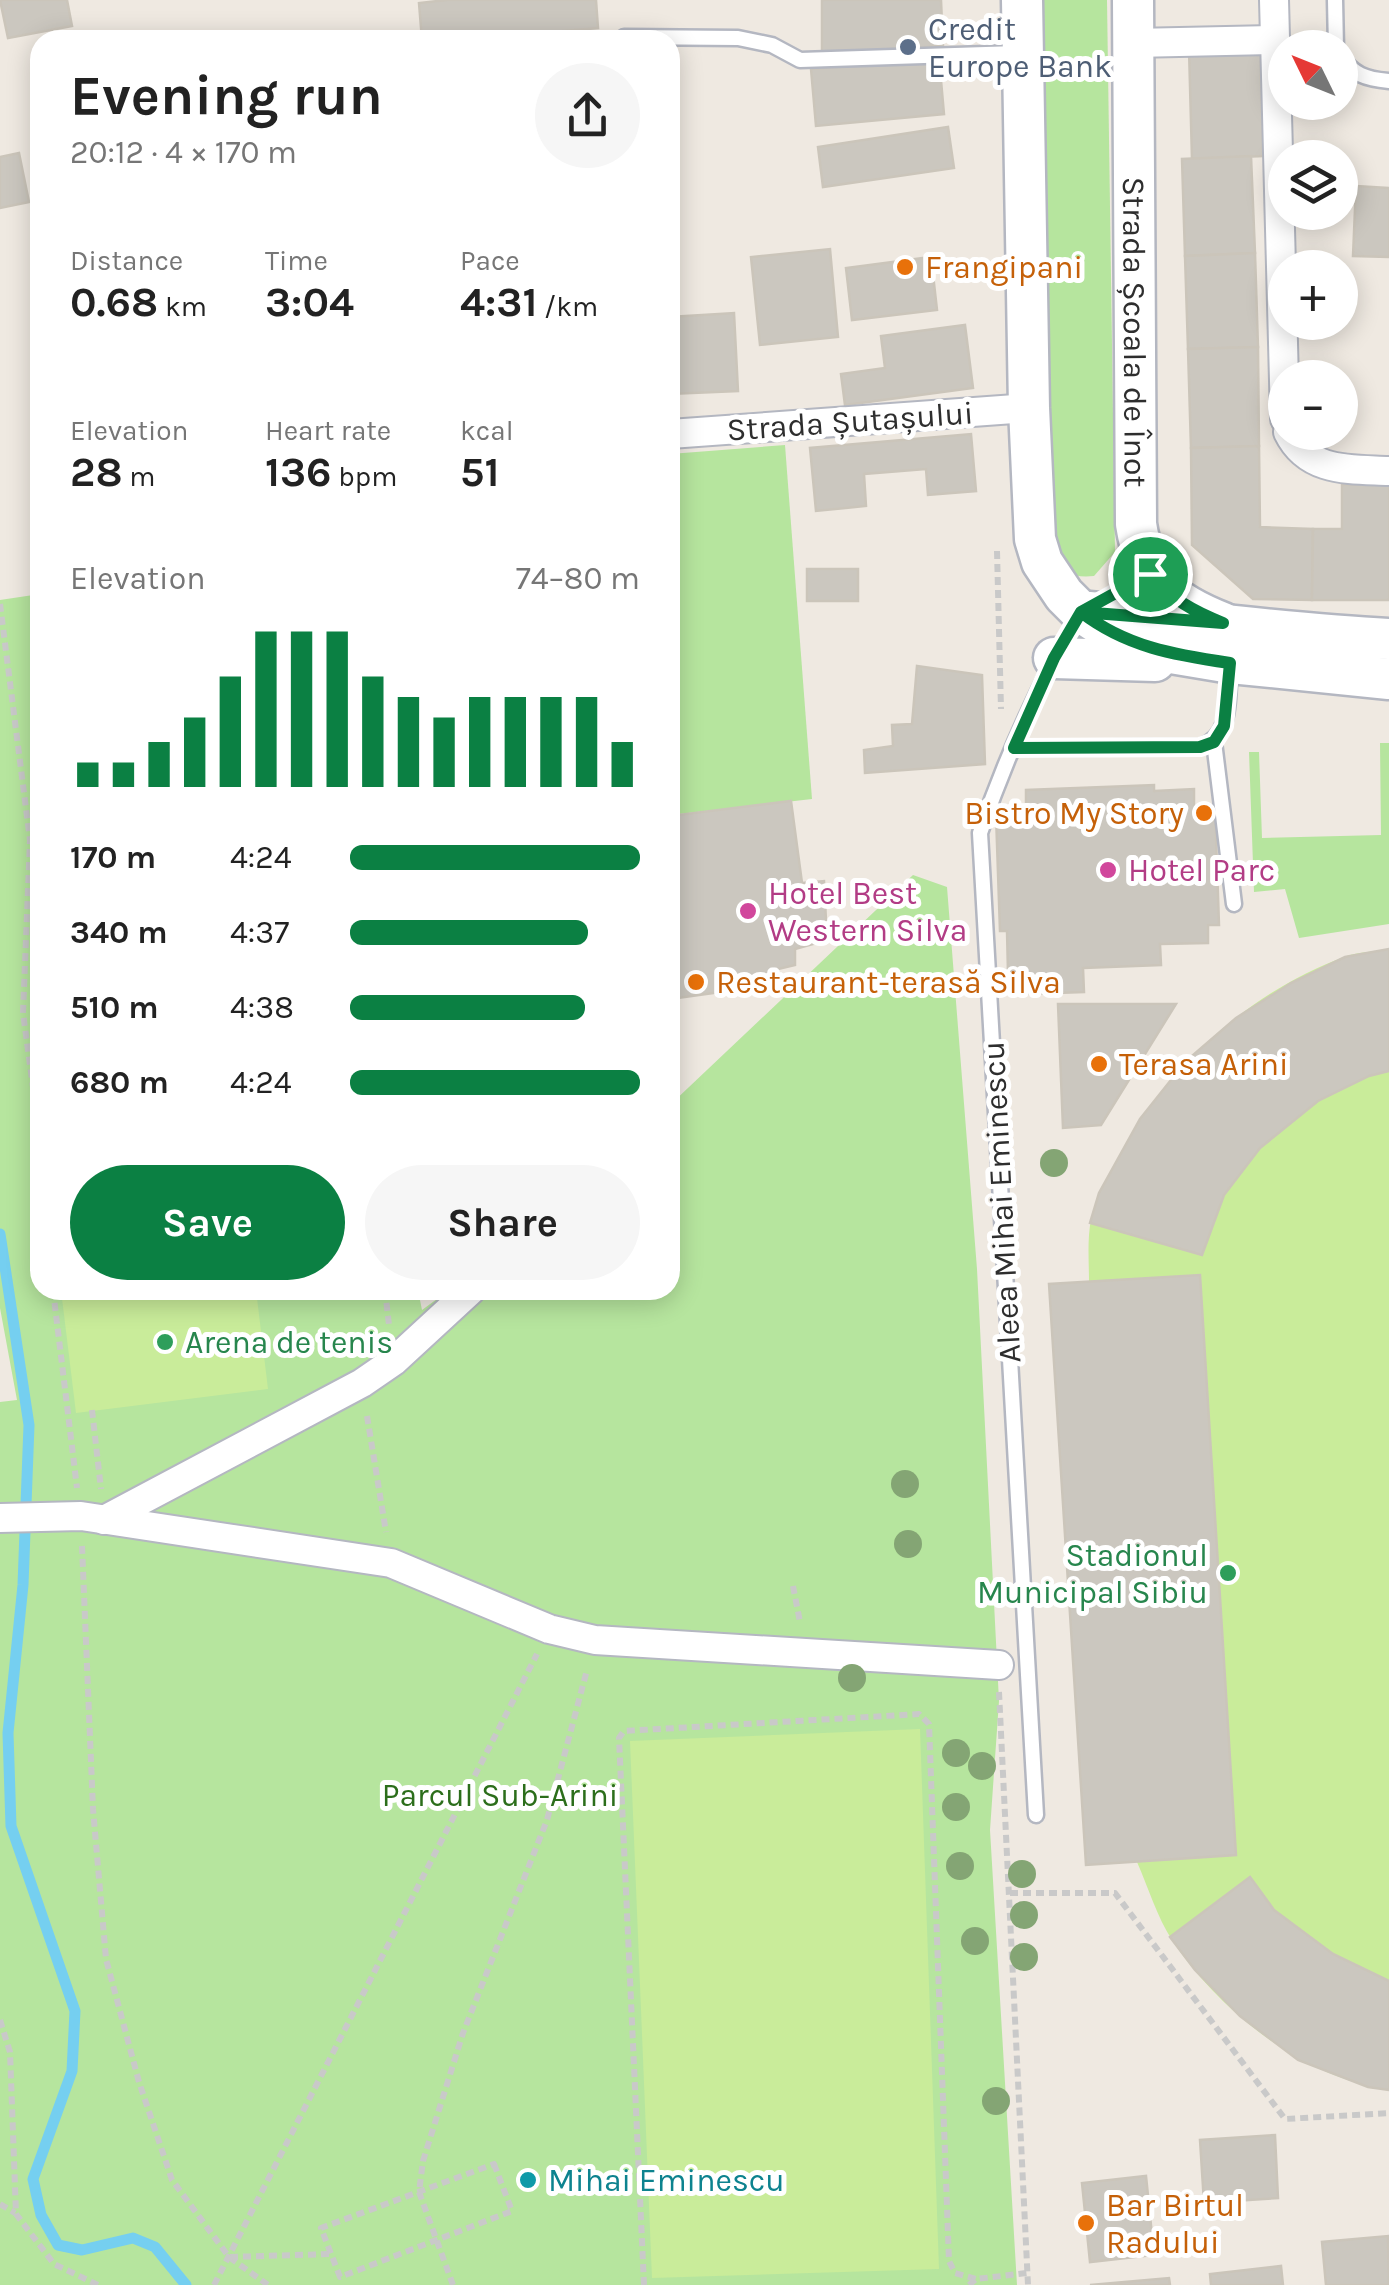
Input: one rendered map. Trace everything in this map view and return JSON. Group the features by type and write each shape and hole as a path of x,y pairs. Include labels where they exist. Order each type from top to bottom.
{"street":[{"path":"1022,0 1029,408 1036,539 1051,578 1081,612 1122,638 1153,650 1230,663 1389,680"},
{"name":"Strada Școala de Înot","path":"1132,0 1136,524 1150,574"},
{"path":"1274,0 1275,30"},
{"path":"1133,43 1268,40"},
{"path":"1277,120 1283,360"},
{"name":"Strada Șutașului","path":"680,433 1029,408"},
{"path":"1299,450 1310,460 1336,468 1389,471"},
{"path":"1150,574 1190,610 1223,623"},
{"path":"1081,612 1389,640"},
{"path":"1054,658 1230,663"},
{"path":"92,1518 362,1383 394,1361 460,1300"},
{"path":"7,1518 92,1518 391,1563 549,1629 595,1640 999,1665"}],"lane":[{"path":"1335,0 1336,30"},
{"path":"680,37 738,38 772,44 800,60 1023,52"},
{"path":"1358,74 1369,80 1389,81"},
{"path":"1081,612 1150,574"},
{"name":"Aleea Mihai Eminescu","path":"1036,1815 980,833 1001,771 1054,658 1081,612"},
{"path":"1014,748 1200,747 1214,742 1224,726 1230,663"},
{"path":"1214,742 1234,904"}],"path":[{"path":"0,604 30,840 23,1013 30,1061"},
{"path":"55,1300 92,1518"},
{"path":"362,1383 391,1563"},
{"path":"92,1410 93,1809 106,1959 139,2082 172,2180 229,2257 268,2285"},
{"path":"214,2285 549,1629"},
{"path":"453,2285 418,2192 423,2161 463,2033 547,1820 595,1640"},
{"path":"644,2285 619,1738 624,1732 919,1714 929,1724 950,2261 955,2273 976,2279 1028,2273"},
{"path":"1010,1893 1115,1893 1285,2118 1389,2113"},
{"path":"0,2020 10,2052 16,2214"},
{"path":"494,2164 512,2211 340,2277 321,2228 418,2192 494,2164"},
{"path":"0,2204 16,2214 54,2264 98,2285"},
{"path":"229,2257 331,2254"},
{"path":"969,2285 976,2279"}],"green space":[{"path":"1039,0 1107,0 1115,552 1094,576 1069,573 1050,556"},
{"path":"785,445 812,799 680,814 680,453"},
{"name":"Parcul Sub-Arini","path":"30,596 30,1300 420,1300 422,1310 436,1300 680,1300 680,1096 913,875 947,887 977,1269 999,1701 990,1830 1017,2285 0,2285 0,1402 17,1400 0,1308 0,600"},
{"path":"1380,743 1389,743 1389,924 1299,938 1285,889 1254,892 1249,752 1259,752 1262,838 1381,835"},
{"name":"Stadionul Municipal Sibiu","path":"1389,949 1389,2090 1325,2071 1295,2056 1239,2016 1172,1940 1137,1862 1086,1865 1049,1284 1089,1281 1090,1227 1099,1195 1138,1124 1213,1037 1308,972 1344,957"},
{"name":"Arena de tenis","path":"62,1300 257,1300 268,1389 76,1413"},
{"path":"920,1729 939,2269 652,2278 630,1741"}],"building":[{"path":"0,0 67,0 72,26 30,30 30,34 8,38"},
{"path":"596,0 598,28 421,30 419,3"},
{"path":"822,0 941,0 943,46 822,53"},
{"path":"1260,47 1263,156 1192,159 1189,49"},
{"path":"939,58 944,114 816,126 811,69"},
{"path":"948,127 954,168 823,187 818,147"},
{"path":"19,153 29,202 0,208 0,157"},
{"path":"1251,156 1255,253 1185,256 1182,159"},
{"path":"1358,186 1389,188 1389,257 1358,256 1358,250 1353,250 1354,230 1358,230"},
{"path":"830,249 838,337 760,345 751,257"},
{"path":"1255,253 1258,347 1188,349 1185,256"},
{"path":"931,257 937,310 852,320 846,268"},
{"path":"734,313 738,391 680,394 680,316"},
{"path":"965,325 973,388 845,405 841,374 885,368 881,336"},
{"path":"1258,347 1259,446 1191,448 1188,349"},
{"path":"971,434 976,491 928,495 926,469 864,474 866,506 816,511 810,448"},
{"path":"1259,446 1260,527 1313,529 1312,600 1253,599 1192,545 1191,448"},
{"path":"1342,485 1389,485 1389,600 1312,600 1313,529 1342,529"},
{"path":"807,569 858,569 858,601 807,601"},
{"path":"917,666 982,675 985,764 865,773 864,750 893,746 892,725 912,724"},
{"name":"Hotel Parc","path":"1154,785 1154,791 1194,789 1194,808 1215,807 1219,925 1208,925 1208,943 1160,944 1161,965 1083,968 1084,992 1027,994 1027,973 1008,973 1007,931 1000,931 996,815 1026,814 1026,790"},
{"name":"Hotel Best Western Silva","path":"791,801 802,883 824,881 827,940 795,949 795,965 778,969 777,980 763,979 764,986 680,998 680,815"},
{"path":"1389,949 1389,1071 1369,1076 1318,1101 1260,1148 1224,1195 1202,1255 1090,1223 1099,1193 1140,1119 1186,1061 1236,1018 1291,983 1345,957"},
{"name":"Terasa Arini","path":"1058,1004 1176,1004 1101,1125 1063,1128"},
{"path":"1200,1275 1236,1855 1086,1865 1049,1284"},
{"path":"1250,1877 1274,1910 1333,1954 1389,1981 1389,2090 1368,2087 1298,2060 1240,2016 1195,1970 1170,1937"},
{"path":"1275,2135 1278,2198 1204,2203 1200,2140"},
{"path":"1146,2176 1154,2255 1090,2262 1082,2183"},
{"path":"1388,2236 1389,2285 1326,2285 1322,2242"},
{"path":"1281,2266 1283,2285 1211,2285 1210,2274"},
{"path":"1169,2278 1170,2285 1090,2285"}],"waterway":[{"path":"0,1234 29,1425 23,1585 8,1733 11,1826 75,2011 72,2071 33,2179 41,2215 58,2245 82,2250 133,2238 155,2247 186,2285"}],"place":[{"name":"Credit Europe Bank","path":"908,47"},
{"name":"Frangipani","path":"905,267"},
{"name":"Bistro My Story","path":"1204,813"},
{"name":"Hotel Parc","path":"1108,870"},
{"name":"Hotel Best Western Silva","path":"748,911"},
{"name":"Restaurant-terasă Silva","path":"696,982"},
{"name":"Terasa Arini","path":"1099,1064"},
{"name":"Arena de tenis","path":"165,1342"},
{"name":"Stadionul Municipal Sibiu","path":"1228,1573"},
{"name":"Mihai Eminescu","path":"528,2180"},
{"name":"Bar Birtul Radului","path":"1086,2223"}],"route":[{"path":"1150,574 1081,612 1054,658 1014,748 1200,747 1214,742 1224,726 1230,663 1153,650 1099,626 1081,612 1223,623 1190,610 1150,574"}]}
